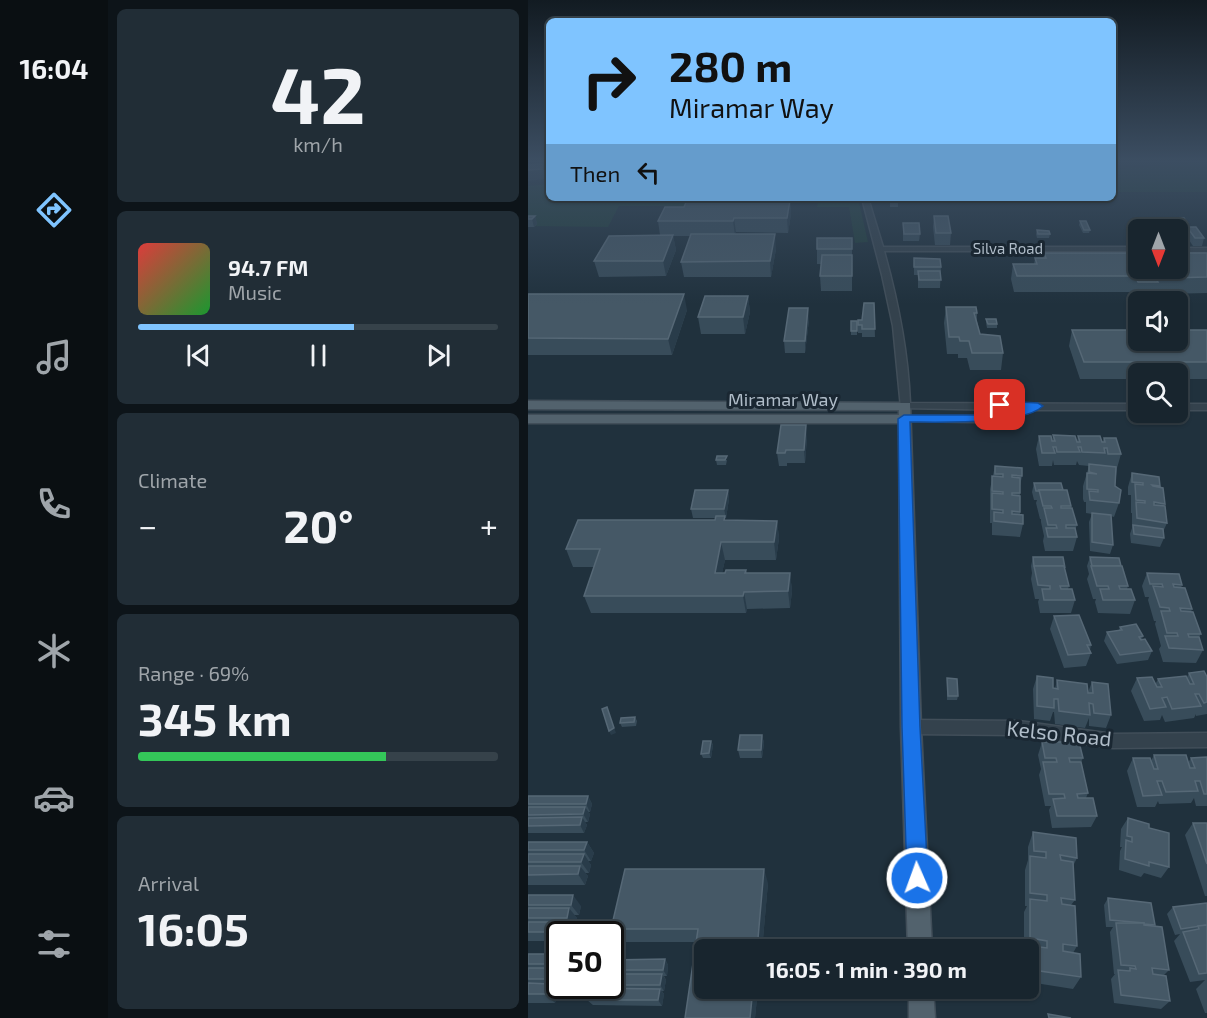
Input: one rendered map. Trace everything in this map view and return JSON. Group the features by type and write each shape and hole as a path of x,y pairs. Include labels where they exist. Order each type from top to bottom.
{"main road":[{"name":"Miramar Way","path":"528,405 905,412"},
{"name":"Miramar Way","path":"528,420 905,412"},
{"path":"905,412 911,727 920,939"},
{"path":"921,999 922,1018"}],"street":[{"path":"869,210 898,319 906,381 905,412"},
{"name":"Silva Road","path":"878,249 1128,249"},
{"path":"1188,250 1207,250"},
{"name":"Miramar Way","path":"905,412 975,419 1027,411 1038,406 1128,407"},
{"path":"1188,407 1207,407"},
{"name":"Kelso Road","path":"911,727 1019,729 1113,741 1207,740"}],"green space":[{"path":"528,210 617,210 608,227 528,226"},
{"path":"849,210 861,210 868,242 855,243"}],"building":[{"path":"664,210 788,210 787,218 658,221"},
{"path":"934,216 948,216 951,233 936,233"},
{"path":"1080,221 1086,221 1090,230 1084,230"},
{"path":"903,223 919,223 920,234 904,234"},
{"path":"1188,227 1196,227 1204,238 1195,238"},
{"path":"1037,230 1049,231 1050,234 1038,234"},
{"path":"691,234 775,234 770,261 681,262"},
{"path":"673,235 663,261 594,261 609,236"},
{"path":"817,238 852,238 852,249 817,249"},
{"path":"1044,253 1128,253 1128,276 1017,276 1013,264 1037,264 1035,258 1046,258"},
{"path":"1188,253 1207,253 1207,277 1188,278"},
{"path":"822,255 852,255 852,276 820,276"},
{"path":"914,258 940,259 941,267 914,267"},
{"path":"918,271 940,271 941,280 919,280"},
{"path":"1136,279 1156,279 1158,282 1138,282"},
{"path":"528,294 684,294 668,339 528,338"},
{"path":"705,296 748,296 743,317 698,317"},
{"path":"864,303 874,303 875,329 862,329 862,325 858,325 858,320 862,320"},
{"path":"946,307 976,307 977,313 974,313 980,334 1000,336 1003,353 972,353 969,341 960,341 959,337 949,337"},
{"path":"789,308 808,308 805,341 784,341"},
{"path":"986,319 996,319 997,324 988,324"},
{"path":"851,321 857,321 857,331 851,331"},
{"path":"1072,330 1128,330 1128,351 1188,351 1188,330 1207,330 1207,362 1084,362"},
{"path":"781,425 806,425 804,450 786,450 785,453 777,453"},
{"path":"1053,435 1075,436 1077,442 1080,442 1078,436 1100,436 1102,442 1105,442 1104,438 1116,438 1121,454 1108,454 1107,448 1104,448 1105,453 1082,452 1081,447 1078,447 1080,452 1057,452 1056,447 1053,447 1055,453 1042,453 1039,436 1051,436 1052,441 1055,441"},
{"path":"717,456 727,456 725,460 716,460"},
{"path":"1089,464 1116,467 1115,486 1121,490 1119,503 1090,500 1089,491 1098,492 1098,490 1087,489 1087,473 1097,474 1089,472"},
{"path":"995,466 1022,468 1022,476 1012,475 1012,477 1020,478 1020,493 1012,493 1012,495 1020,496 1020,512 1012,511 1012,514 1023,515 1023,524 994,521 994,512 1003,513 1003,510 992,509 992,493 1003,494 1003,492 992,491 992,476 1003,477 1003,474 995,474"},
{"path":"1132,473 1159,477 1160,486 1152,485 1163,488 1165,504 1154,502 1154,505 1165,506 1167,523 1137,518 1136,502 1145,503 1145,501 1136,500 1135,484 1143,485 1143,483 1132,482"},
{"path":"1034,483 1061,483 1063,490 1036,491"},
{"path":"695,490 728,490 724,509 691,509"},
{"path":"1039,490 1067,490 1071,506 1061,506 1061,508 1072,508 1077,525 1066,525 1066,528 1075,528 1077,537 1048,537 1046,528 1057,528 1056,525 1048,525 1044,508 1052,508 1043,506"},
{"path":"1092,513 1111,515 1113,545 1092,542"},
{"path":"716,516 725,516 724,520 777,521 774,542 721,542 715,573 725,573 726,570 746,570 745,573 790,573 788,591 744,592 743,596 584,596 600,549 566,549 578,520 715,520"},
{"path":"1133,525 1163,529 1164,538 1134,534"},
{"path":"1033,557 1063,557 1065,568 1064,566 1034,566"},
{"path":"1090,557 1119,558 1121,566 1092,566"},
{"path":"1034,566 1064,566 1069,586 1060,586 1061,589 1072,589 1075,600 1044,600 1042,589 1050,589 1050,586 1038,585"},
{"path":"1091,566 1122,566 1128,586 1119,586 1120,589 1131,589 1135,600 1103,600 1100,589 1109,589 1108,586 1097,586"},
{"path":"1147,573 1179,574 1182,585 1173,584 1174,587 1185,588 1192,609 1180,608 1181,611 1193,612 1201,634 1188,634 1189,637 1199,637 1203,650 1169,648 1165,636 1178,636 1177,633 1167,633 1161,611 1170,611 1169,608 1160,607 1153,586 1163,587 1162,584 1150,584"},
{"path":"1079,615 1091,645 1087,645 1091,653 1068,655 1054,616"},
{"path":"1136,624 1143,636 1139,637 1141,640 1145,639 1152,651 1120,655 1107,632 1122,630 1120,627"},
{"path":"1204,671 1207,677 1207,702 1204,703 1199,694 1195,694 1201,706 1172,709 1167,697 1162,698 1166,707 1150,709 1137,678 1152,677 1157,687 1162,687 1158,679 1186,676 1190,684 1194,684 1189,673"},
{"path":"1037,676 1053,678 1053,688 1058,689 1057,680 1087,684 1088,693 1093,693 1092,682 1108,684 1111,715 1094,713 1093,704 1089,703 1090,715 1059,711 1058,699 1054,699 1054,708 1037,706"},
{"path":"947,678 957,679 958,696 948,696"},
{"path":"607,707 614,728 609,731 602,709"},
{"path":"635,717 634,722 620,723 621,718"},
{"path":"740,735 762,735 761,750 738,750"},
{"path":"703,741 711,741 709,753 701,754"},
{"path":"1042,742 1079,742 1083,758 1069,758 1070,762 1081,762 1088,793 1077,794 1078,798 1093,798 1097,816 1057,816 1053,799 1065,798 1064,794 1049,794 1043,762 1057,762 1056,758 1045,758"},
{"path":"1154,755 1186,755 1190,768 1195,768 1191,758 1207,757 1207,794 1204,794 1200,781 1195,781 1198,791 1166,792 1162,781 1157,781 1162,795 1143,796 1133,758 1150,758 1154,769 1158,769"},
{"path":"528,796 588,796 586,804 528,804"},
{"path":"528,807 585,807 583,814 528,815"},
{"path":"582,817 580,825 528,826 528,818"},
{"path":"1128,818 1149,824 1149,828 1169,833 1169,867 1149,862 1149,866 1125,859 1126,840 1132,842 1132,837 1127,836"},
{"path":"1193,823 1207,823 1207,864"},
{"path":"1033,832 1076,838 1077,858 1060,855 1061,860 1073,862 1075,900 1061,898 1062,904 1075,906 1077,946 1063,944 1063,951 1080,954 1081,977 1039,971 1039,947 1047,948 1047,941 1030,938 1030,899 1047,901 1047,895 1030,893 1030,856 1046,858 1046,852 1034,851"},
{"path":"528,842 587,842 584,850 528,850"},
{"path":"528,854 584,854 581,862 528,862"},
{"path":"528,866 580,866 578,874 528,875"},
{"path":"625,869 764,869 758,939 697,939 698,929 624,929 624,921 613,921"},
{"path":"528,895 573,895 571,905 528,905"},
{"path":"1108,898 1151,903 1155,925 1110,920"},
{"path":"1207,903 1207,925 1181,929 1173,907"},
{"path":"528,908 569,908 567,918 528,918"},
{"path":"528,922 546,922 546,932 528,932"},
{"path":"1116,923 1144,923 1144,925 1162,927 1169,970 1152,968 1153,974 1166,976 1170,1001 1121,995 1118,970 1136,969 1135,966 1121,965"},
{"path":"1207,925 1207,973 1199,974 1183,932"},
{"path":"528,954 546,954 546,964 528,964"},
{"path":"694,956 694,999 752,999 750,1018 685,1018"},
{"path":"665,959 663,970 624,970 624,960"},
{"path":"528,968 546,968 546,979 528,979"},
{"path":"624,974 662,974 660,985 624,985"},
{"path":"528,983 546,984 546,994 528,994"},
{"path":"624,988 660,989 658,1000 587,1000 624,999"},
{"path":"1048,1014 1071,1018 1049,1018"}],"route":[{"path":"917,878 904,419 975,419 1027,411 1038,406 1000,405"}]}
